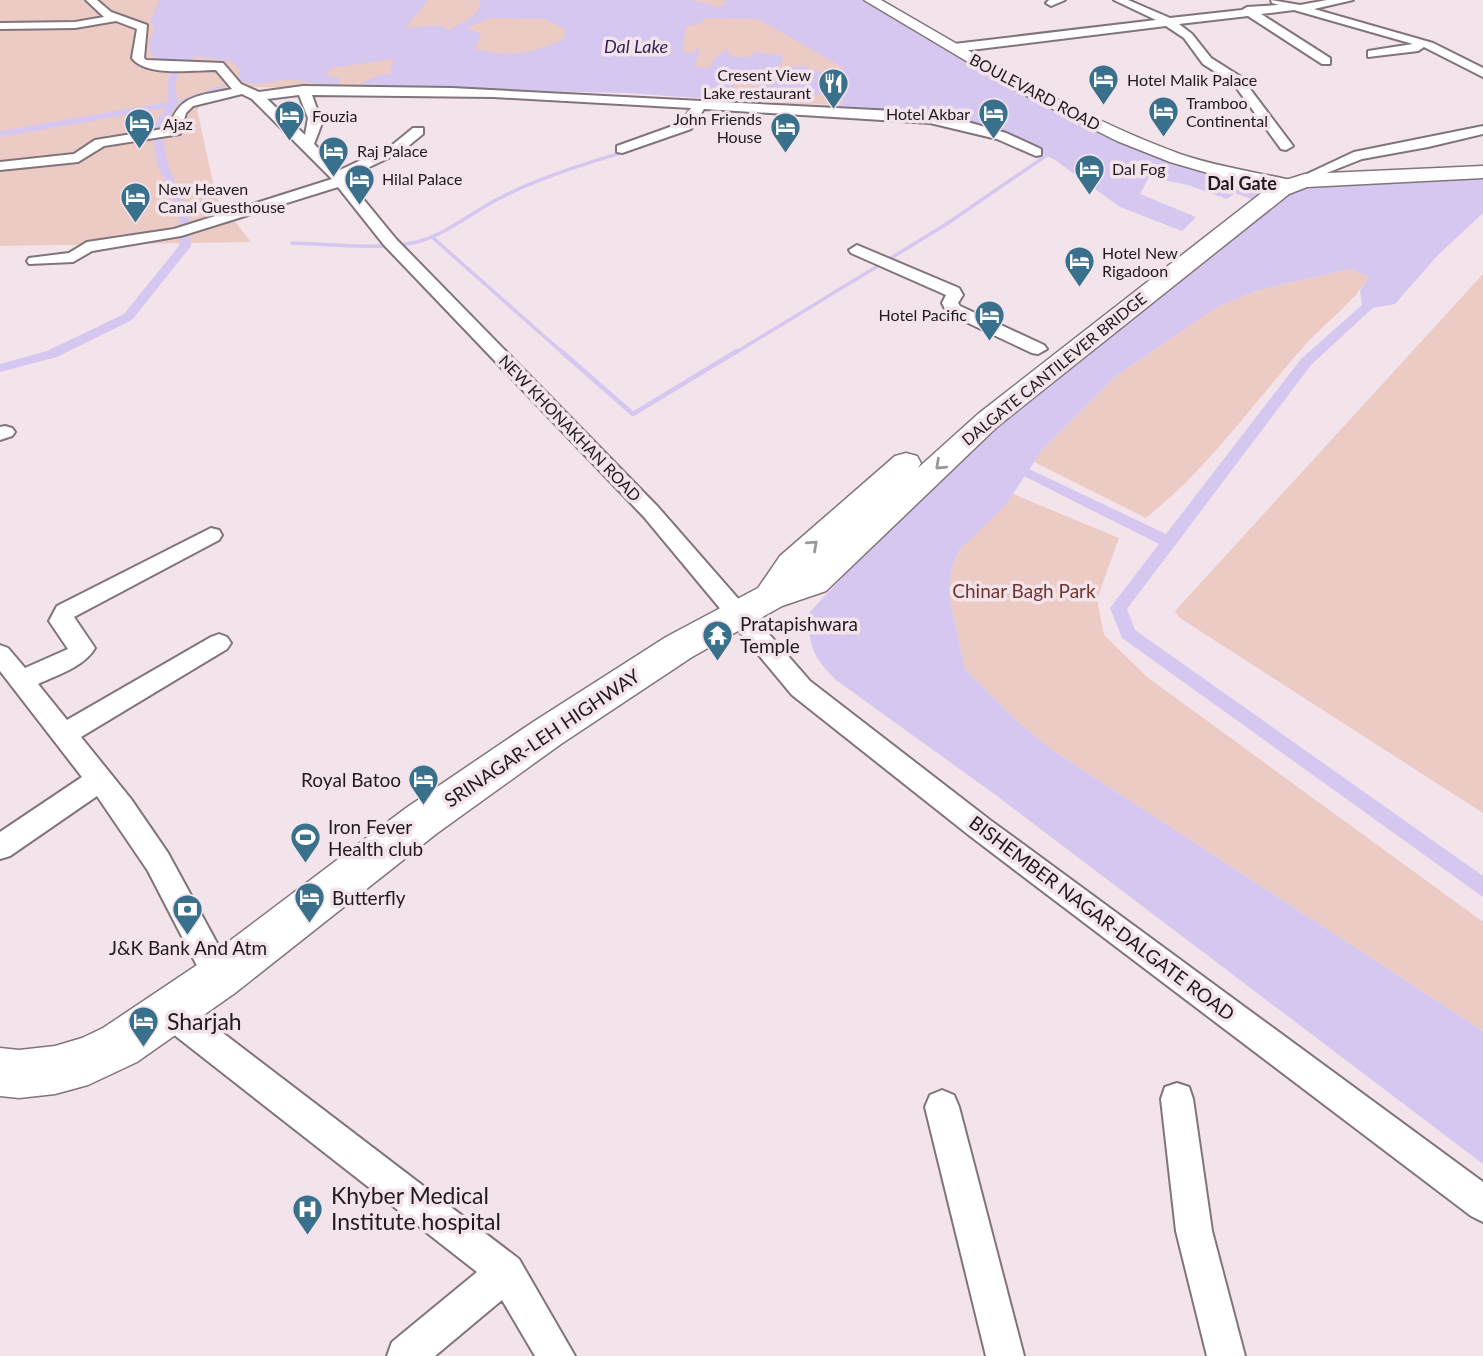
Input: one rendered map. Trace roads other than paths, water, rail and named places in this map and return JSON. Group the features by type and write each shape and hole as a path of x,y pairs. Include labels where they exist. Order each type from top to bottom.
{"highway":[{"path":"1263,189 1298,181 1483,170"},
{"path":"754,606 792,564 1038,349 1140,285 1192,237 1263,189 1314,174 1483,170"},
{"name":"DALGATE CANTILEVER BRIDGE","path":"754,606 814,582 988,420 1140,285 1263,189"},
{"name":"SRINAGAR-LEH HIGHWAY","path":"0,1072 19,1074 55,1070 88,1061 120,1045 219,977 459,793 643,669 754,606"}],"main road":[{"name":"BOULEVARD ROAD","path":"871,0 1079,119 1263,189"}],"street":[{"path":"92,0 116,19"},
{"path":"1275,0 1429,45 1483,73"},
{"path":"954,48 1247,10 1348,0"},
{"path":"1118,5 1135,6 1167,21 1188,36 1207,61 1237,80 1286,146"},
{"path":"1247,10 1326,61"},
{"path":"0,26 75,25 116,19"},
{"name":"NEW KHONAKHAN ROAD","path":"116,19 143,27 138,58 142,63 219,66 307,145 340,178 392,245 651,512 754,606"},
{"path":"1372,54 1429,45"},
{"path":"0,166 78,158 97,144 172,131 176,128 180,111 189,103 242,88 539,93 747,108 835,110 943,119 1004,136 1036,152"},
{"path":"303,90 316,119 317,128 307,145"},
{"path":"622,149 686,126 691,122 699,104"},
{"path":"1314,174 1359,155 1482,130 1479,114"},
{"path":"35,261 71,258 87,247 176,233 238,216 340,178 397,149 418,131"},
{"path":"857,250 953,292 956,295 950,303 953,309 1038,349"},
{"path":"21,681 76,655 83,648 61,621 61,615 211,535"},
{"name":"BISHEMBER NAGAR-DALGATE ROAD","path":"754,606 801,688 981,828 1483,1204"},
{"path":"63,735 219,643"},
{"path":"0,654 99,779 158,862 219,977"},
{"path":"0,847 99,779"},
{"path":"170,1012 506,1272 556,1356"},
{"path":"1177,1099 1194,1231 1226,1356"},
{"path":"942,1107 1005,1356"},
{"path":"406,1356 506,1272"}],"water":[{"name":"Dal Lake","path":"159,0 428,0 405,28 439,25 449,30 472,17 481,5 478,0 692,0 718,7 728,3 722,0 861,0 1074,122 1241,188 1276,198 1304,184 1483,176 1483,213 1438,255 1395,304 1372,308 1362,305 1360,291 1369,277 1349,269 1258,290 1217,307 1116,376 1042,450 1005,506 959,550 951,572 949,596 965,669 1021,725 1057,753 1483,1031 1483,1164 997,796 836,680 817,658 811,643 808,614 910,505 990,428 1218,253 1267,205 1235,193 1227,199 1188,185 1149,177 1140,194 1196,217 1182,231 1120,207 1055,160 1013,138 968,121 921,113 845,109 839,106 844,102 841,98 735,82 727,100 626,93 355,87 374,77 394,72 390,70 394,59 331,68 326,76 341,78 339,85 287,80 252,84 238,79 240,71 233,62 195,56 192,61 163,62 151,55 149,40 155,29 150,22","holes":["491,18 545,19 566,30 564,39 520,53 475,49 481,34 466,28","705,18 758,19 844,68 822,73 801,65 782,69 780,67 784,56 754,52 750,57 733,57 726,49 716,57 709,68 695,67 700,47 694,52 684,53 684,36 687,26 702,23"]}],"waterway":[{"path":"173,104 171,83 178,63"},
{"path":"173,104 234,82"},
{"path":"0,134 173,104"},
{"path":"0,368 52,354 128,317 185,246 184,214 163,166 156,129 173,104"},
{"path":"797,106 847,107"},
{"path":"690,126 742,107"},
{"path":"620,153 635,148"},
{"path":"292,243 391,246 420,241 529,184 620,153"},
{"path":"614,155 620,153"},
{"path":"735,353 945,225 1050,153 1048,155"},
{"path":"432,237 563,353"},
{"path":"1169,542 1306,362 1384,292"},
{"path":"561,351 633,414 737,351"},
{"path":"1005,463 1169,542"},
{"path":"1169,542 1118,608 1128,634 1483,888"}],"place":[{"name":"Hotel Malik Palace","path":"1104,107"},
{"name":"Cresent View Lake restaurant","path":"834,111"},
{"name":"Tramboo Continental","path":"1163,139"},
{"name":"Hotel Akbar","path":"993,141"},
{"name":"Fouzia","path":"289,143"},
{"name":"Ajaz","path":"140,151"},
{"name":"John Friends House","path":"785,155"},
{"name":"Raj Palace","path":"334,178"},
{"name":"Dal Fog","path":"1089,196"},
{"name":"Hilal Palace","path":"359,206"},
{"name":"New Heaven Canal Guesthouse","path":"135,225"},
{"name":"Hotel New Rigadoon","path":"1079,289"},
{"name":"Hotel Pacific","path":"990,342"},
{"name":"Pratapishwara Temple","path":"717,662"},
{"name":"Royal Batoo","path":"424,807"},
{"name":"Iron Fever Health club","path":"305,865"},
{"name":"Butterfly","path":"309,925"},
{"name":"J&K Bank And Atm","path":"188,936"},
{"name":"Sharjah","path":"144,1049"},
{"name":"Khyber Medical Institute hospital","path":"308,1236"}],"district":[{"name":"Dal Gate","path":"1242,184"}],"park label":[{"name":"Chinar Bagh Park","path":"1024,591"}]}
